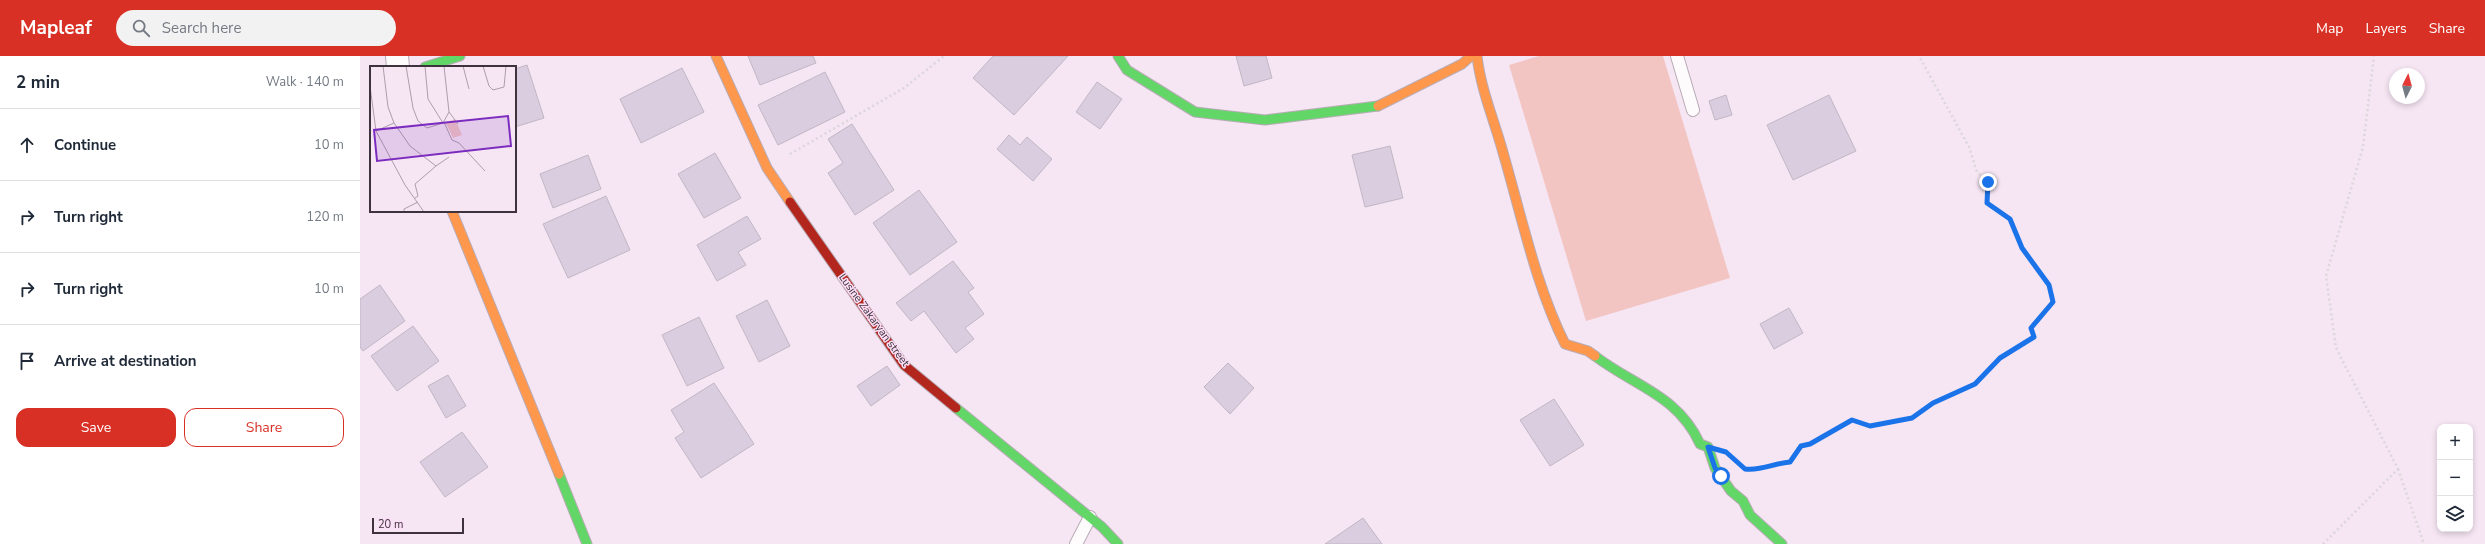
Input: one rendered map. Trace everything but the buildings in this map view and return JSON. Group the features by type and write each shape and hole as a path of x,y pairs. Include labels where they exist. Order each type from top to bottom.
{"street":[{"path":"397,56 398,66"},
{"path":"428,66 460,56"},
{"name":"Lusine Zakaryan street","path":"716,56 767,168 904,365 1090,517 1118,544"},
{"path":"1118,56 1127,70 1195,112 1264,120 1379,106 1467,58 1479,82 1503,153 1509,181 1517,199 1550,314 1565,344 1588,351 1613,369 1648,387 1660,398 1678,409 1696,432 1700,444 1708,447 1715,468 1731,491 1743,502 1750,515 1782,544"},
{"path":"452,212 587,544"}],"lane":[{"path":"1677,56 1693,110"},
{"path":"1076,544 1090,517"}],"path":[{"path":"767,168 904,88 944,56"},
{"path":"1745,469 1765,469 1777,463 1790,462 1801,446 1810,444 1852,420 1870,426 1912,418 1933,403 1975,384 2000,358 2034,337 2031,328 2053,302 2049,285 2022,248 2010,219 1987,203 1988,182 1978,172 1969,147 1919,56"},
{"path":"2374,56 2363,147 2326,276 2336,348 2398,469 2424,544"},
{"path":"2323,544 2398,469"}],"shaded area":[{"path":"1539,56 1663,56 1730,278 1586,321 1509,65"}],"traffic: fast":[{"path":"428,66 460,56"},
{"path":"1118,56 1127,70 1195,112 1265,120 1378,106"},
{"path":"1595,356 1654,393 1680,414 1691,427 1700,444 1708,447 1715,468 1731,491 1743,501 1750,515 1782,544"},
{"path":"956,408 1102,527 1118,544"},
{"path":"559,474 587,544"}],"traffic: slow":[{"path":"716,56 767,168 790,202"},
{"path":"1378,106 1462,64 1471,56"},
{"path":"1477,56 1485,94 1530,252 1555,322 1565,344 1588,351 1595,356"},
{"path":"452,212 559,474"}],"traffic: jam":[{"path":"790,202 904,365 956,408"}],"route":[{"path":"1721,476 1715,468 1708,447 1726,452 1740,466 1750,470 1765,469 1777,463 1790,462 1801,446 1810,444 1818,438 1852,420 1870,426 1912,418 1933,403 1961,392 1975,384 2000,358 2034,337 2031,328 2053,302 2049,285 2022,248 2010,219 1987,203 1988,182"}]}
